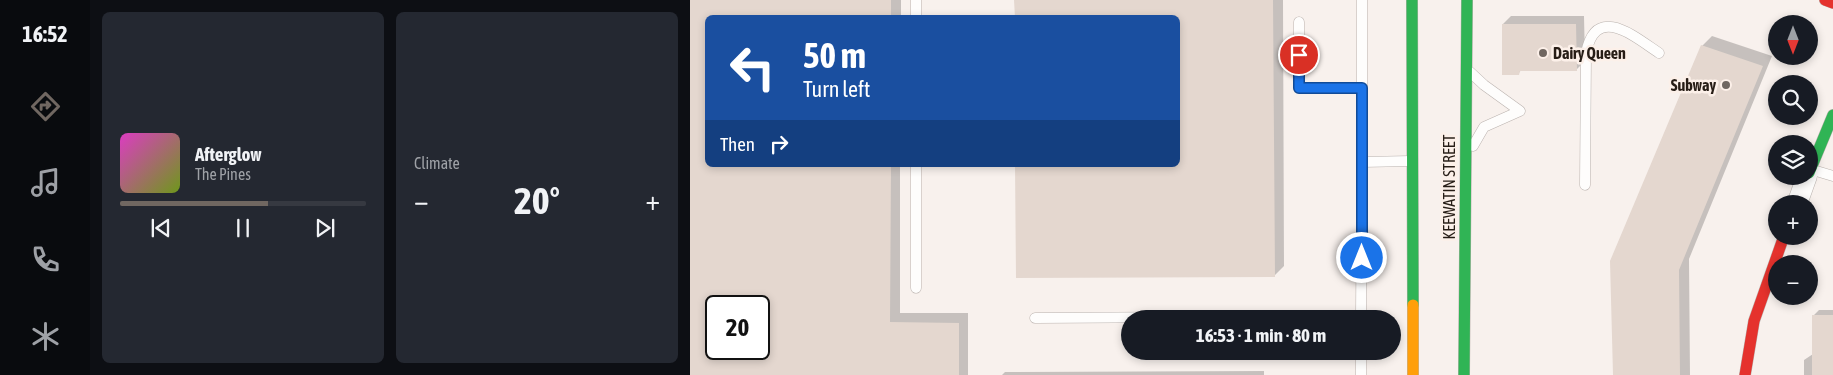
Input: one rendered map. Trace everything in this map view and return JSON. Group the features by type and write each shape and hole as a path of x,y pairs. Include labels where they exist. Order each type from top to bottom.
{"main road":[{"path":"1412,0 1413,375"},
{"name":"KEEWATIN STREET","path":"1464,375 1466,0"},
{"path":"1818,152 1833,116"},
{"path":"1745,375 1749,333 1759,299 1780,245"}],"lane":[{"path":"916,0 916,15"},
{"path":"1361,310 1362,0"},
{"path":"1299,22 1299,88 1362,88"},
{"path":"1585,185 1586,52 1588,40 1602,28 1613,26 1623,28 1659,53"},
{"path":"1466,68 1484,85 1520,111 1484,127 1466,158"},
{"path":"1362,162 1412,161"},
{"path":"916,167 916,288"},
{"path":"1818,174 1833,176"},
{"path":"1035,318 1121,318"},
{"path":"1361,360 1361,375"}],"building":[{"path":"690,0 891,0 891,15 705,15 705,167 891,167 890,322 959,323 959,375 690,375"},
{"path":"1014,0 1273,0 1275,277 1016,278 1015,167 1180,167 1180,15 1015,15"},
{"path":"1502,24 1576,24 1577,71 1520,71 1519,75 1502,75"},
{"path":"1701,45 1763,66 1679,270 1680,375 1613,375 1610,261"},
{"path":"1812,315 1833,315 1833,375 1812,375"}],"traffic: fast":[{"path":"1412,0 1413,305"},
{"path":"1464,375 1467,0"},
{"path":"1818,151 1833,115"}],"traffic: slow":[{"path":"1413,305 1413,375"}],"traffic: jam":[{"path":"1825,0 1833,3"},
{"path":"1745,375 1754,321 1781,245"}],"place":[{"name":"Dairy Queen","path":"1543,53"},
{"name":"Subway","path":"1726,85"}],"route":[{"path":"1299,55 1299,88 1362,88 1362,258"}]}
